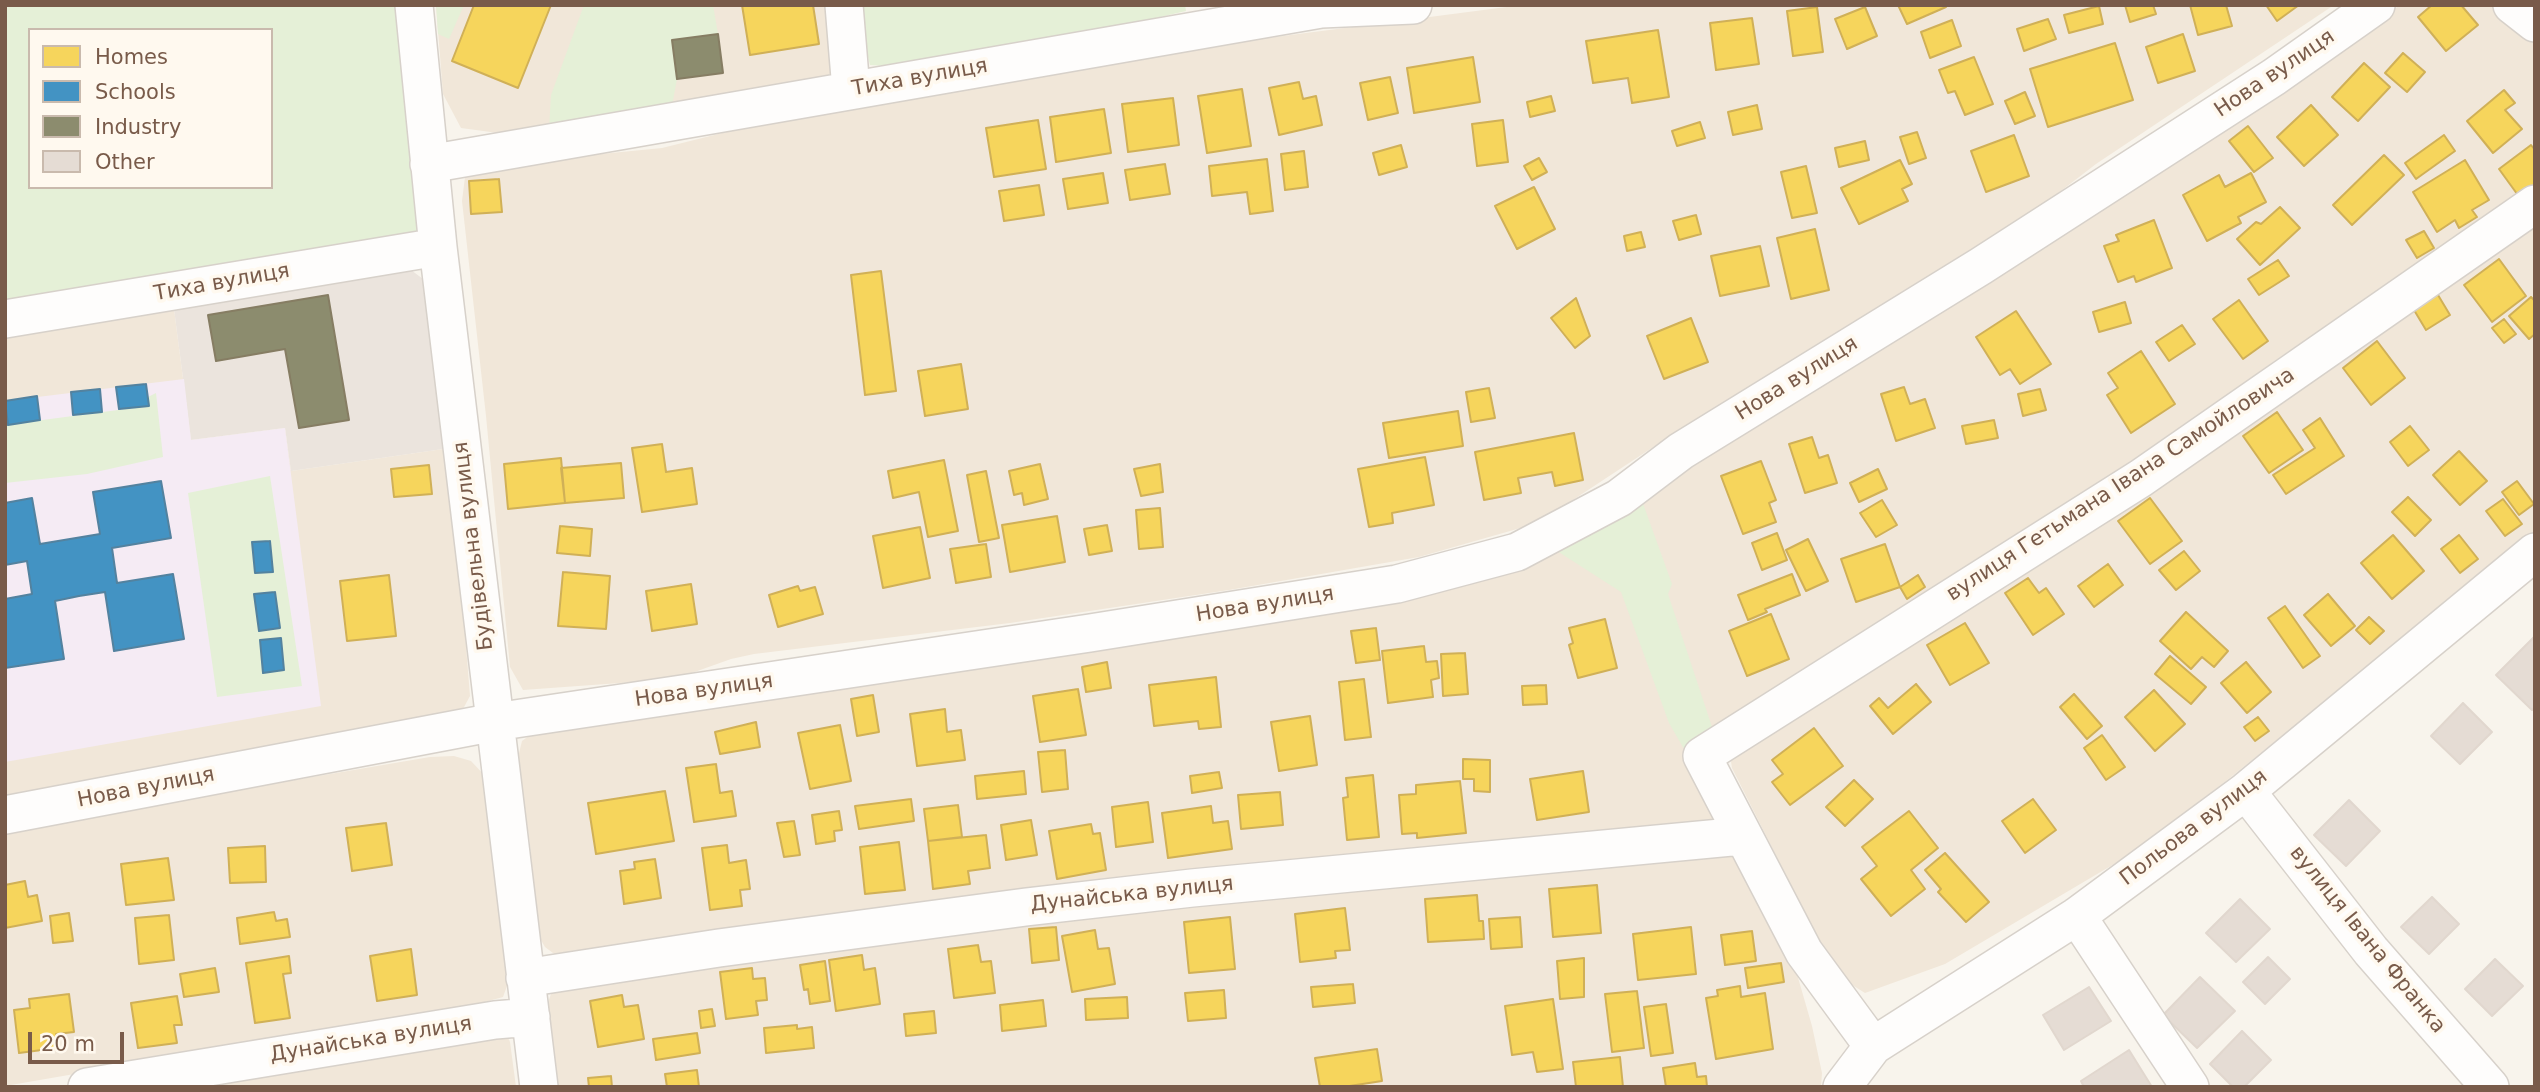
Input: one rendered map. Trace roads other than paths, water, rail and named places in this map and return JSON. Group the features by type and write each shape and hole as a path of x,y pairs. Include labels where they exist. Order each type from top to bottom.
{"street":[{"name":"Будівельна вулиця","path":"414,5 438,247 539,1087"},
{"path":"844,5 851,90"},
{"name":"Тиха вулиця","path":"429,164 1321,7 1413,5"},
{"name":"Нова вулиця","path":"5,815 495,722 1397,584 1517,552 1619,498 1681,451 1981,266 2274,77 2376,5"},
{"path":"2512,5 2535,23"},
{"name":"вулиця Гетьмана Івана Самойловича","path":"1742,836 1702,755 2141,478 2535,204"},
{"name":"Тиха вулиця","path":"5,319 438,247"},
{"name":"Польова вулиця","path":"1842,1087 1873,1046 2077,916 2246,791 2528,569"},
{"name":"вулиця Івана Франка","path":"2246,791 2371,951 2490,1087"},
{"path":"1742,836 1804,952 1873,1046"},
{"name":"Дунайська вулиця","path":"525,978 719,948 1040,905 1742,836"},
{"path":"2077,916 2190,1087"},
{"name":"Дунайська вулиця","path":"87,1087 495,1020 531,1017"}]}
